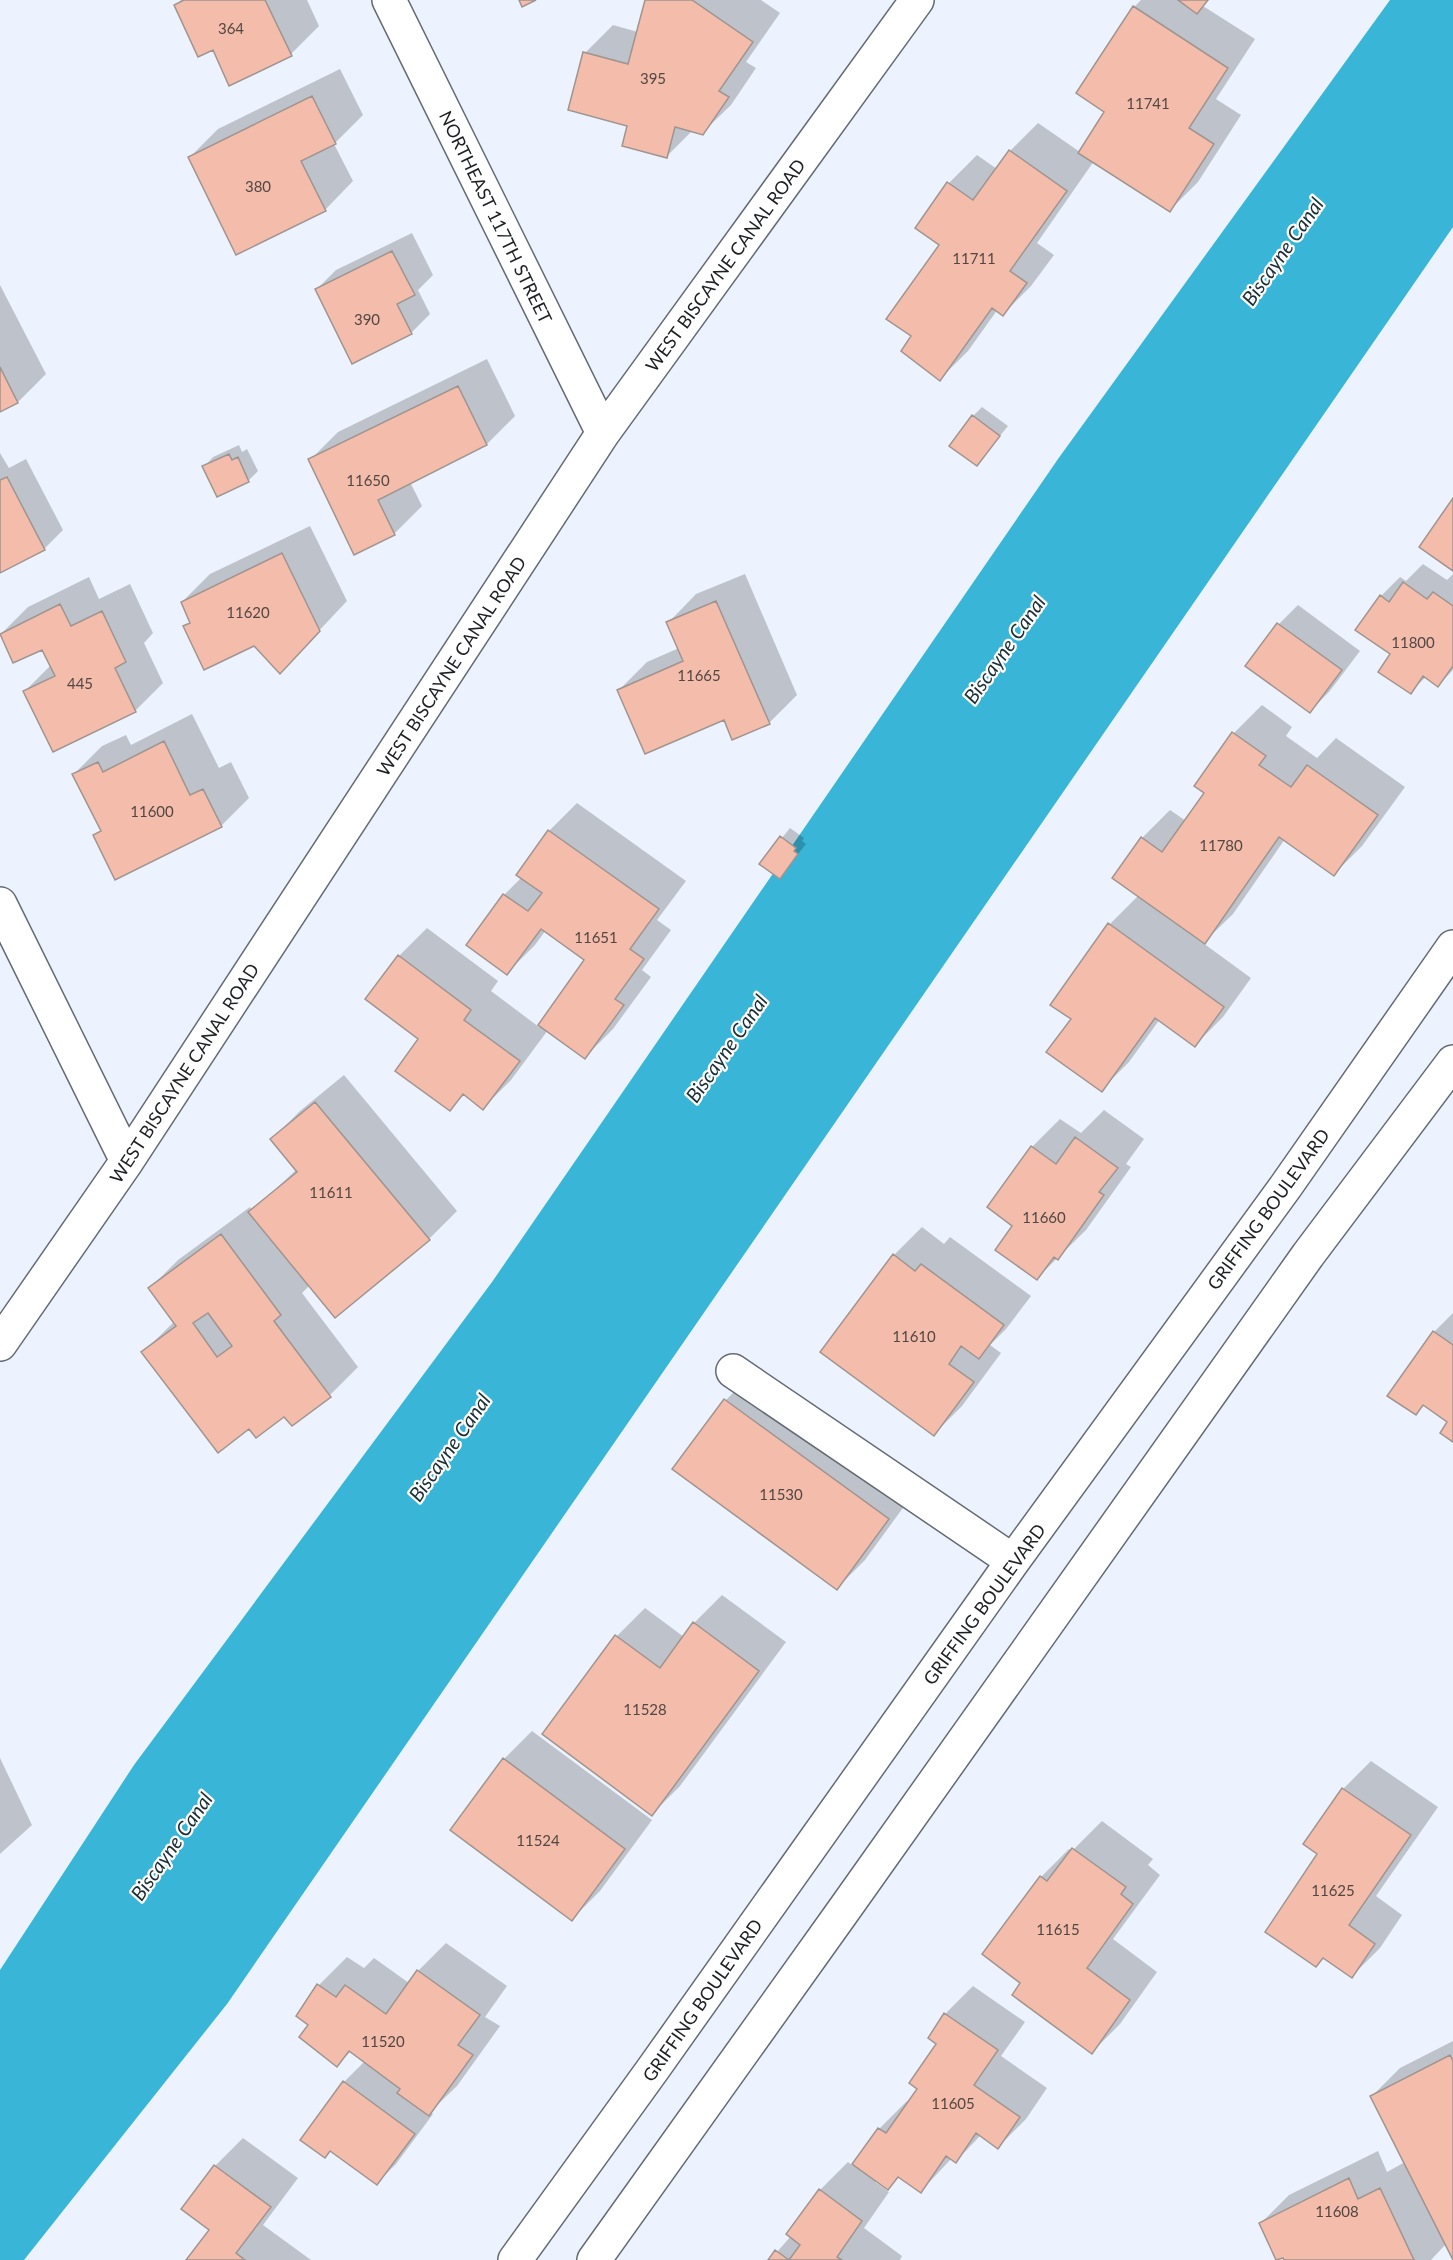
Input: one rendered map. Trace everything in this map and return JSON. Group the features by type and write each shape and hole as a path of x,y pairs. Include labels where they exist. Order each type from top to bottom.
{"street":[{"name":"NORTHEAST 117TH STREET","path":"389,0 603,433"},
{"name":"WEST BISCAYNE CANAL ROAD","path":"0,1344 127,1161 603,433 917,0"},
{"path":"0,904 127,1161"},
{"name":"GRIFFING BOULEVARD","path":"515,2260 1013,1561 1286,1186 1453,947"},
{"path":"594,2260 1301,1264 1453,1062"},
{"path":"733,1371 1013,1561"}],"water":[{"name":"Biscayne Canal","path":"1390,0 1453,0 1453,227 227,2004 24,2260 0,2260 0,1970 134,1765 492,1282 1058,459"}],"building":[{"path":"184,0 265,0 292,56 229,86 213,50 198,57 174,5"},
{"path":"519,0 536,0 522,7"},
{"path":"645,0 692,0 753,42 719,91 729,97 703,135 675,127 667,158 622,146 627,126 568,110 583,52 628,64"},
{"path":"1178,0 1208,0 1197,14"},
{"path":"1133,6 1228,68 1189,128 1214,144 1170,212 1078,153 1104,112 1076,93"},
{"path":"312,96 336,144 301,161 326,211 236,255 188,157"},
{"path":"1009,150 1067,191 1010,271 1027,283 1003,316 992,308 940,381 901,351 911,336 886,319 939,245 915,228 947,182 973,200"},
{"path":"392,251 415,295 397,304 412,334 352,364 315,289"},
{"path":"0,367 18,403 0,412"},
{"path":"458,386 487,445 378,500 395,535 354,555 308,459"},
{"path":"972,415 1000,436 977,466 949,446"},
{"path":"229,454 232,460 238,457 249,482 217,497 202,466"},
{"path":"7,477 45,550 0,573 0,480"},
{"path":"1453,498 1453,571 1419,547"},
{"path":"282,553 320,631 280,674 254,646 204,670 183,626 190,623 181,602"},
{"path":"1403,582 1427,599 1433,592 1453,606 1453,666 1438,687 1423,676 1411,694 1378,672 1390,654 1355,630 1380,595 1389,602"},
{"path":"716,601 770,724 732,740 724,720 645,754 617,690 683,661 666,622"},
{"path":"60,604 71,626 102,611 126,662 115,668 136,712 53,752 23,691 55,676 42,650 13,663 0,634"},
{"path":"1277,623 1342,670 1310,713 1245,666"},
{"path":"1232,732 1266,756 1259,765 1291,787 1307,765 1378,815 1334,876 1279,837 1205,944 1112,878 1141,837 1162,852 1204,793 1194,786"},
{"path":"164,741 190,795 203,789 222,827 115,880 93,835 101,831 72,774 98,762 103,772"},
{"path":"548,830 659,909 630,949 644,959 615,999 624,1005 585,1059 538,1025 584,960 541,929 507,975 466,945 503,894 528,911 542,893 516,875"},
{"path":"780,836 796,848 794,851 798,854 780,879 759,864"},
{"path":"1108,923 1224,1007 1195,1047 1155,1018 1102,1092 1046,1052 1071,1019 1050,1005"},
{"path":"398,955 471,1010 464,1020 520,1061 483,1110 463,1094 450,1111 395,1071 418,1039 365,999"},
{"path":"315,1102 430,1240 335,1318 248,1212 297,1172 270,1139"},
{"path":"1075,1137 1118,1168 1099,1192 1104,1195 1058,1260 1054,1257 1037,1280 995,1250 1012,1226 987,1207 1031,1146 1056,1164"},
{"path":"221,1234 281,1315 274,1321 331,1397 292,1426 284,1417 256,1438 249,1429 218,1453 141,1352 176,1326 148,1288","holes":["208,1313 232,1346 217,1357 193,1323"]},
{"path":"893,1254 915,1271 921,1264 1004,1325 979,1359 961,1346 949,1364 974,1382 934,1436 820,1352"},
{"path":"1433,1331 1453,1345 1453,1442 1440,1433 1447,1422 1423,1405 1416,1415 1387,1396"},
{"path":"724,1399 889,1519 837,1590 672,1469"},
{"path":"693,1622 759,1671 652,1816 542,1734 615,1635 660,1668"},
{"path":"503,1758 625,1849 572,1921 450,1830"},
{"path":"1342,1788 1411,1835 1349,1925 1375,1944 1352,1978 1323,1958 1316,1967 1265,1932 1317,1854 1303,1844"},
{"path":"1072,1848 1126,1887 1121,1894 1133,1904 1087,1968 1130,2000 1092,2054 1012,1995 1020,1983 982,1954 1040,1876 1047,1881"},
{"path":"417,1970 480,2015 458,2045 473,2055 429,2116 397,2093 400,2089 349,2051 337,2067 299,2037 308,2025 296,2016 317,1984 336,1997 345,1985 386,2014"},
{"path":"944,2013 998,2050 974,2085 1020,2117 998,2149 976,2133 956,2163 946,2156 921,2193 898,2177 888,2190 852,2164 878,2128 886,2133 917,2089 909,2083 936,2044 928,2038"},
{"path":"1450,2055 1453,2061 1453,2260 1370,2096"},
{"path":"343,2081 415,2134 377,2185 330,2151 325,2158 300,2140"},
{"path":"214,2165 271,2207 236,2253 245,2260 186,2260 209,2230 181,2209"},
{"path":"1349,2178 1358,2199 1380,2188 1414,2260 1284,2260 1283,2258 1276,2260 1259,2223"},
{"path":"819,2189 862,2221 837,2257 842,2260 789,2260 800,2245 786,2234"},
{"path":"775,2250 789,2260 768,2260"}]}
